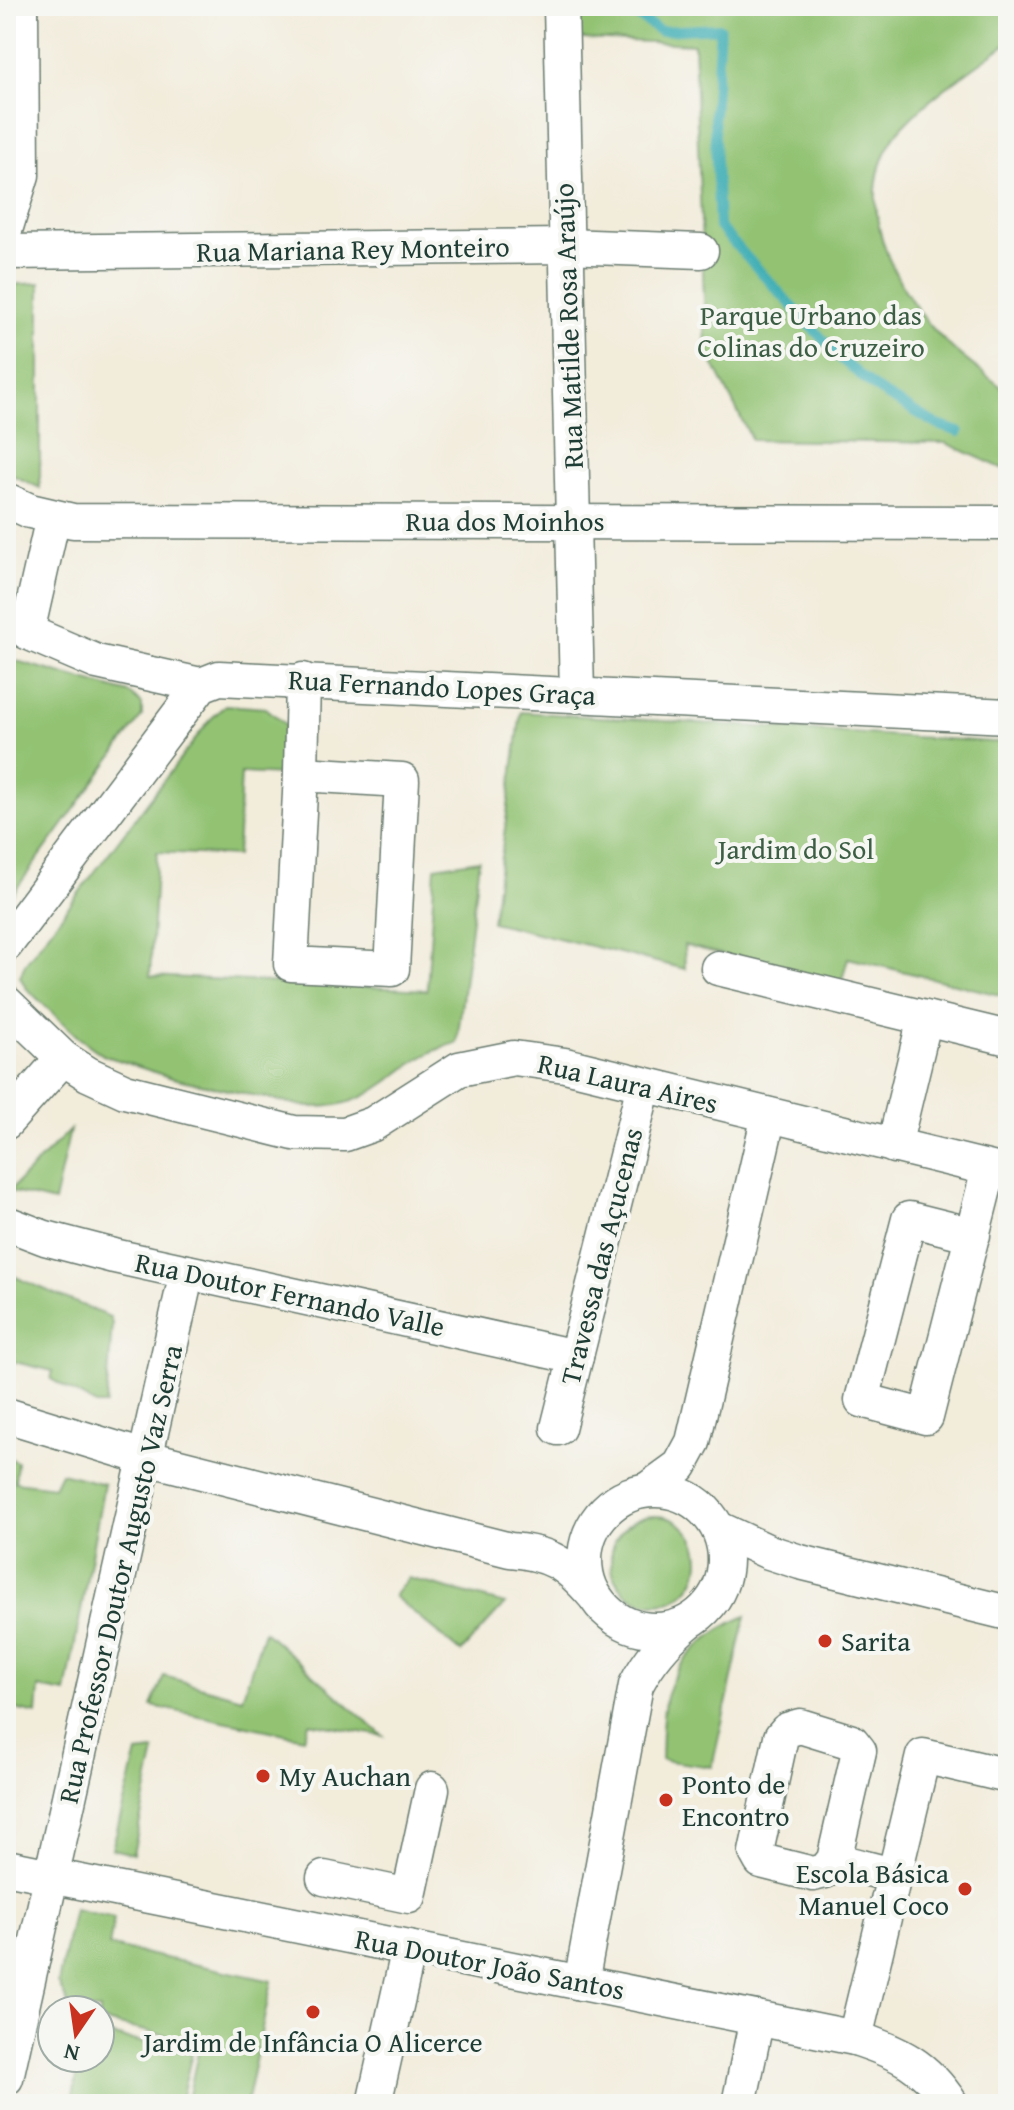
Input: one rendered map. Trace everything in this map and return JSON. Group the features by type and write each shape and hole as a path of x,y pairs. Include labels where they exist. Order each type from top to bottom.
{"street":[{"path":"6,227 22,175 21,6"},
{"name":"Rua Matilde Rosa Araújo","path":"561,6 577,694"},
{"name":"Rua Mariana Rey Monteiro","path":"6,252 565,246 701,251"},
{"name":"Rua dos Moinhos","path":"6,500 53,517 96,521 1008,523"},
{"path":"6,944 201,685 97,662 27,632 53,517"},
{"name":"Rua Fernando Lopes Graça","path":"201,685 219,678 303,680 1008,716"},
{"path":"301,774 402,780 392,969 291,964 303,680"},
{"path":"718,968 1008,1038"},
{"name":"Rua Laura Aires","path":"6,1003 63,1058 125,1091 294,1133 345,1134 373,1124 459,1069 514,1058 565,1065 998,1171"},
{"path":"894,1146 925,1018"},
{"path":"6,1122 63,1058"},
{"name":"Travessa das Açucenas","path":"558,1428 644,1085"},
{"path":"536,1552 564,1543 624,1497 647,1490 680,1466 693,1442 769,1115"},
{"path":"973,1235 909,1219 862,1400 926,1417 973,1235 998,1171"},
{"name":"Rua Doutor Fernando Valle","path":"6,1223 45,1238 187,1272 576,1357"},
{"name":"Rua Professor Doutor Augusto Vaz Serra","path":"6,2078 187,1272"},
{"path":"6,1415 147,1458 555,1559 578,1576 621,1631 632,1654 636,1685"},
{"path":"693,1442 698,1486 725,1549 726,1570 719,1592"},
{"path":"647,1490 671,1492 691,1499 713,1521 769,1552 1008,1613"},
{"path":"605,1511 591,1530 585,1553 586,1574 600,1602 623,1623 643,1630 666,1630 687,1623"},
{"path":"581,1983 636,1685 648,1662 671,1636 705,1610 719,1592 744,1575 770,1565 800,1562"},
{"path":"855,2038 923,1756 1008,1776"},
{"path":"324,1878 409,1896 432,1789"},
{"path":"834,1860 892,1875"},
{"name":"Rua Doutor João Santos","path":"6,1867 855,2038 894,2051 914,2064 924,2071 951,2104"},
{"path":"374,2104 409,1948"},
{"path":"739,2104 757,2018"}],"green space":[{"name":"Parque Urbano das Colinas do Cruzeiro","path":"561,6 1008,6 1008,43 927,103 903,126 885,153 877,182 877,212 883,242 911,300 951,347 1008,392 1008,471 946,443 752,440 706,349 694,44 561,38"},
{"path":"40,283 40,488 6,472 6,285"},
{"path":"6,658 129,693 142,704 142,716 6,903"},
{"path":"225,705 266,708 285,724 283,775 241,773 237,856 157,852 150,976 427,990 435,867 479,860 457,1043 418,1060 373,1092 355,1100 308,1107 172,1078 103,1055 78,1037 26,988 20,977 25,964 209,721"},
{"name":"Jardim do Sol","path":"521,712 1008,743 1008,997 848,958 841,983 684,945 685,969 492,922"},
{"path":"70,1130 54,1202 9,1191"},
{"path":"6,1273 110,1317 106,1405 96,1405 51,1379 53,1371 6,1360"},
{"path":"6,1456 17,1462 15,1482 54,1487 61,1473 104,1484 66,1693 39,1688 37,1714 6,1707"},
{"path":"655,1516 672,1520 686,1529 695,1543 699,1560 695,1577 686,1591 672,1600 655,1604 638,1600 624,1591 615,1577 611,1560 615,1543 624,1529 638,1520"},
{"path":"408,1578 505,1604 461,1652 394,1596"},
{"path":"746,1616 712,1767 661,1760 664,1705 678,1670 708,1638"},
{"path":"264,1631 383,1736 309,1723 304,1738 152,1706 164,1676 242,1698"},
{"path":"155,1751 133,1854 112,1849 137,1753"},
{"path":"74,1909 114,1918 109,1946 272,1981 246,2104 187,2104 200,2043 116,2025 116,1994 63,1994 58,1983"},
{"path":"116,2036 192,2053 180,2104 71,2104 78,2074 116,2074"}],"waterway":[{"path":"622,6 660,31 720,28 714,116 719,227 842,360 879,391 938,425 959,432"}],"place":[{"name":"Sarita","path":"825,1641"},
{"name":"My Auchan","path":"263,1776"},
{"name":"Ponto de Encontro","path":"666,1800"},
{"name":"Escola Básica Manuel Coco","path":"965,1889"},
{"name":"Jardim de Infância O Alicerce","path":"313,2012"}]}
